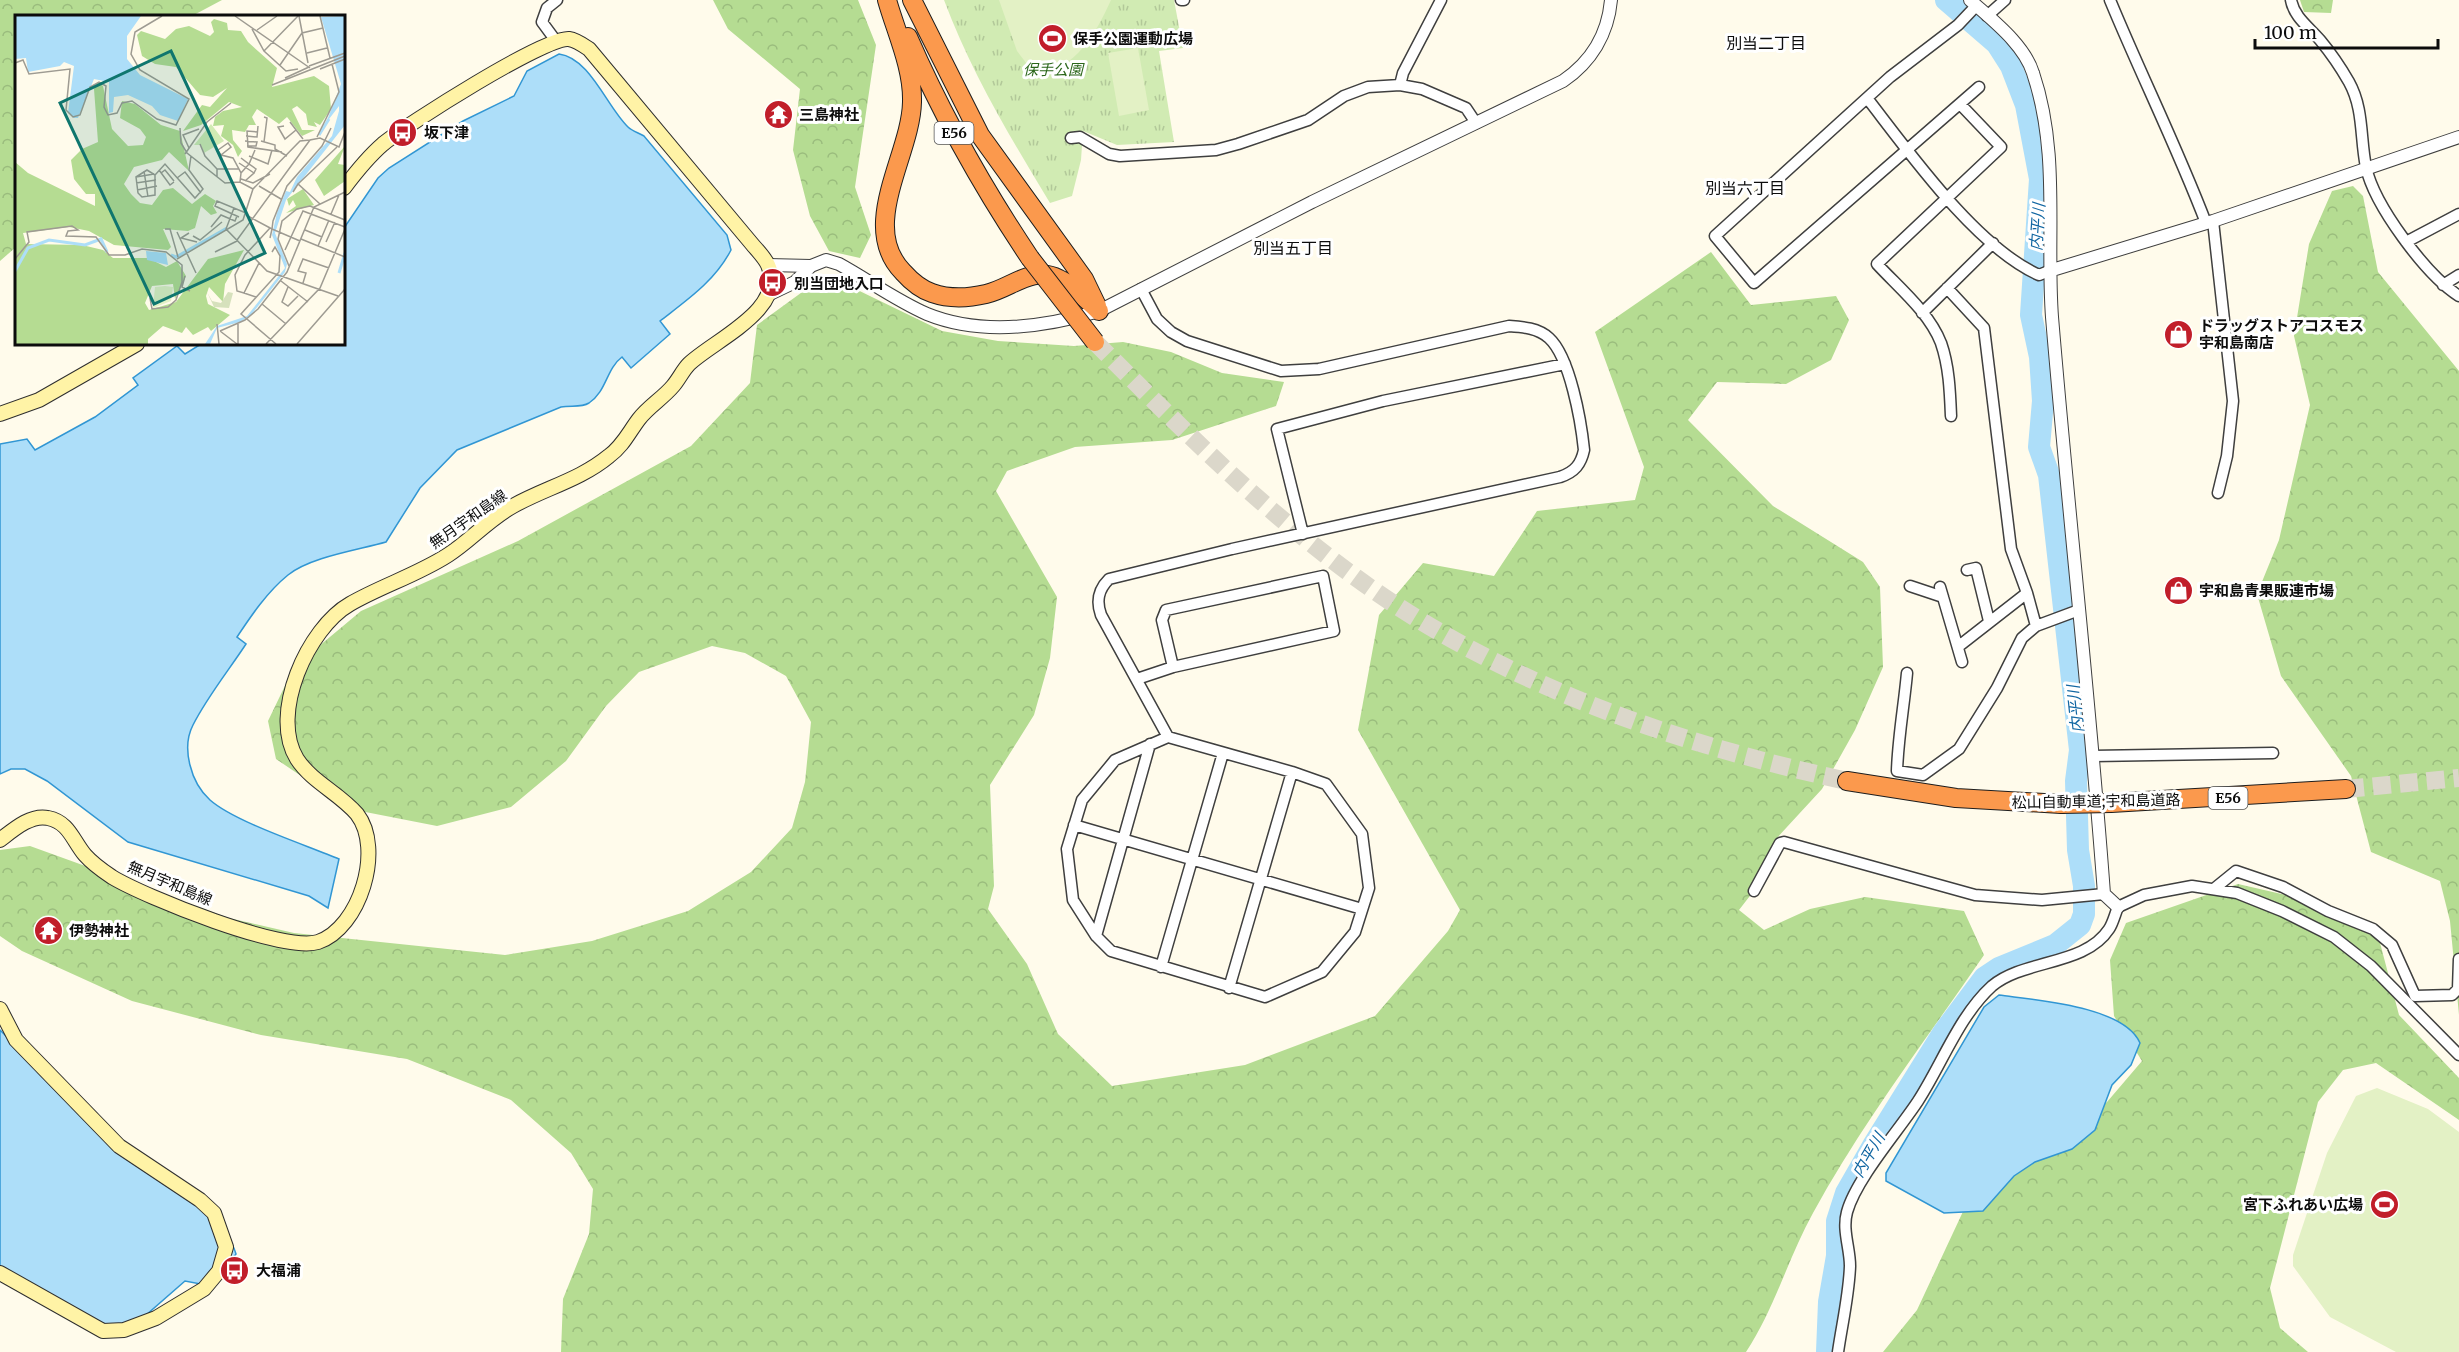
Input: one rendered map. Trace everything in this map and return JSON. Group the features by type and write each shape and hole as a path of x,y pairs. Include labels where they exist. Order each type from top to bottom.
{"highway":[{"name":"E56","path":"890,0 945,116 985,189 1030,258 1095,342"},
{"path":"890,0 906,59 913,100 910,131 887,195 884,221 888,247 897,266 913,283 932,293 955,298 988,293 1025,277 1042,273 1060,279 1099,310"},
{"path":"912,0 980,135 1084,279 1099,310"},
{"name":"松山自動車道;宇和島道路","path":"1847,781 1956,798 2061,804 2346,789"}],"main road":[{"path":"345,187 370,156 415,121 556,40 568,39 589,49 768,265 771,279 770,294"},
{"name":"無月宇和島線","path":"0,840 25,822 46,817 67,827 86,856 112,877 246,933 288,942 317,943 344,926 353,911 368,864 369,845 366,830 357,814 307,773 294,755 287,732 287,708 293,689 299,671 321,627 346,606 445,557 508,508 541,491 583,475 612,455 627,439 640,417 672,388 688,365 739,326 764,304 770,294"},
{"path":"0,414 39,400 135,345"},
{"path":"0,1009 16,1040 118,1146 200,1200 214,1213 226,1246 219,1271 204,1289 165,1313 124,1330 103,1331 0,1273"}],"street":[{"path":"556,40 542,22 547,8 557,0"},
{"path":"1400,85 1403,73 1441,0"},
{"path":"768,265 811,266 826,260 839,264 927,314 974,326 1063,321 1099,310 1577,72 1605,31 1611,0"},
{"path":"1987,16 2005,0"},
{"path":"2110,0 2137,66 2169,130 2210,222 2233,401 2227,456 2218,493"},
{"path":"2291,0 2297,16 2322,42 2349,82 2361,117 2367,169 2406,242 2443,285 2459,296"},
{"path":"1979,87 1754,283 1715,236 1890,76 1958,25 1973,6 1987,16 2019,50 2032,70 2040,97 2052,185 2044,273 2074,612 2093,756 2099,895"},
{"path":"1071,138 1080,137 1109,154 1120,156 1216,150 1308,120 1344,96 1368,87 1400,85 1422,88 1466,108 1476,123"},
{"path":"1867,98 1948,199 2023,268 2044,273 2210,222 2459,137"},
{"path":"1951,416 1950,380 1940,341 1922,313 1877,264 2001,147 1960,104"},
{"path":"2406,242 2459,214"},
{"path":"1922,313 1994,243"},
{"path":"770,294 795,282 811,266"},
{"path":"2443,285 2459,275"},
{"path":"1947,288 1984,328 2011,549 2036,626"},
{"path":"1141,289 1157,319 1171,332 1187,341 1281,371 1319,369 1509,326 1531,328 1548,337 1560,351 1584,450 1582,460 1566,475 1109,579 1099,594 1098,606 1168,737"},
{"path":"1303,534 1277,429 1383,402 1565,364"},
{"path":"1967,570 1976,568 1989,621"},
{"path":"1137,679 1173,667 1334,631 1323,576 1166,610 1161,620 1173,667"},
{"path":"1910,586 1941,592 1962,662"},
{"path":"1959,646 2027,593"},
{"path":"1907,673 1904,716 1898,736 1897,771 1923,775 1959,749 1997,688 2022,638 2036,626 2074,612"},
{"path":"1168,737 1292,771 1326,784 1362,834 1369,888 1355,932 1322,972 1265,997 1111,951 1096,936 1073,900 1067,849 1082,800 1115,760 1150,744 1168,737"},
{"path":"1096,936 1150,744"},
{"path":"1161,967 1223,753"},
{"path":"2093,756 2273,753"},
{"path":"1229,987 1292,771"},
{"path":"1074,825 1362,909"},
{"path":"1754,891 1780,843 1784,842 1975,895 2042,900 2099,895 2118,908"},
{"path":"2215,888 2236,871 2283,887 2328,911 2373,929 2392,945 2415,996 2452,995 2458,989 2459,959"},
{"path":"1838,1352 1850,1264 1845,1229 1847,1211 1876,1161 1918,1101 1977,1003 1993,986 2017,973 2083,951 2109,930 2118,908 2144,895 2192,886 2215,888 2236,893 2282,911 2334,937 2371,966 2459,1055"}],"green space":[{"path":"0,0 222,0 194,15 15,15 15,248 0,261"},
{"path":"713,0 858,0 876,45 855,187 871,235 860,258 829,251 810,216 793,150 800,89 728,29"},
{"name":"保手公園","path":"944,0 1174,0 1183,48 1159,51 1174,142 1117,145 1083,131 1081,160 1072,196 1050,203 979,78"},
{"name":"保手公園運動広場","path":"999,0 1111,0 1083,48 1063,65 1036,76 1017,51"},
{"path":"2300,0 2333,0 2331,13 2304,12"},
{"path":"1138,48 1149,110 1119,116 1108,53"},
{"path":"2353,186 2363,196 2378,272 2459,371 2459,1015 2450,921 2440,881 2371,852 2351,776 2281,676 2257,594 2279,540 2310,405 2294,336 2309,244 2332,191"},
{"path":"1711,252 1751,305 1836,296 1849,320 1831,360 1786,384 1717,382 1688,420 1773,506 1863,562 1880,587 1883,667 1855,730 1822,789 1776,839 1756,888 1739,910 1764,930 1810,909 1865,897 1964,911 1984,955 1873,1114 1832,1180 1804,1230 1765,1318 1746,1352 561,1352 563,1299 589,1234 593,1189 571,1153 511,1100 407,1059 261,1035 132,1001 22,951 0,936 0,850 30,846 229,918 294,933 505,955 592,941 688,911 751,872 792,828 805,782 811,722 786,676 745,653 712,646 639,672 606,706 566,761 511,807 437,826 350,809 276,759 268,721 294,667 361,611 518,541 691,446 750,383 757,325 805,290 839,281 942,331 998,341 1074,346 1123,342 1171,352 1222,373 1284,382 1276,406 1172,440 1075,447 1007,471 996,491 1057,597 1050,658 1034,715 990,785 994,886 988,909 1027,964 1058,1034 1112,1086 1245,1065 1375,1016 1448,931 1460,910 1358,730 1379,615 1423,563 1494,576 1537,511 1635,500 1644,467 1595,332"},
{"path":"2238,884 2329,905 2379,939 2399,1015 2459,1078 2459,1120 2376,1063 2343,1070 2318,1102 2270,1288 2280,1328 2308,1352 1883,1352 1917,1310 1967,1203 2107,1102 2142,1061 2114,1016 2110,960 2126,923"},
{"name":"宮下ふれあい広場","path":"2377,1088 2428,1109 2459,1132 2459,1352 2396,1352 2330,1317 2293,1266 2293,1255 2327,1153 2356,1096"}],"water":[{"path":"559,54 570,57 580,64 620,118 628,127 644,136 727,235 731,250 709,281 660,321 670,334 631,368 622,357 600,392 589,403 561,407 457,450 420,488 386,542 321,559 297,569 266,597 237,637 246,644 205,704 190,734 188,754 193,775 203,793 210,800 236,817 339,859 328,908 309,896 128,842 47,781 25,769 11,769 0,774 0,444 27,439 35,450 95,417 138,385 133,378 177,346 185,354 199,345 345,345 345,227 378,178 389,168 463,121 514,96 527,71"},
{"path":"1999,995 2077,1007 2098,1013 2131,1031 2140,1043 2131,1065 2112,1085 2095,1130 2072,1149 2035,1162 2014,1176 1983,1211 1944,1213 1886,1181 1886,1173 1984,1007"},
{"path":"0,1030 78,1106 195,1200 214,1220 228,1238 236,1254 211,1286 185,1281 138,1322 95,1328 0,1274"}],"waterway":[{"name":"内平川","path":"1827,1352 1829,1302 1837,1256 1837,1221 1846,1193 1874,1144 1943,1033 1984,978 1999,968 2055,945 2080,925 2084,914 2084,886 2078,850 2076,781 2080,750 2049,475 2039,447 2043,401 2040,357 2031,315 2040,179 2026,105 2011,66 1997,44 1946,0"}],"tunnel":[{"path":"1095,342 1201,447 1313,545 1394,604 1447,636 1500,665 1612,713 1728,751 1847,781"},
{"path":"2346,789 2459,778"}],"place":[{"name":"保手公園運動広場","path":"1052,38"},
{"name":"三島神社","path":"778,114"},
{"name":"坂下津","path":"403,132"},
{"name":"別当団地入口","path":"773,283"},
{"name":"ドラッグストアコスモス 宇和島南店","path":"2178,334"},
{"name":"宇和島青果販連市場","path":"2178,590"},
{"name":"伊勢神社","path":"48,930"},
{"name":"宮下ふれあい広場","path":"2384,1204"},
{"name":"大福浦","path":"235,1270"}],"district":[{"name":"別当二丁目","path":"1766,43"},
{"name":"別当六丁目","path":"1745,188"},
{"name":"別当五丁目","path":"1293,248"}]}
